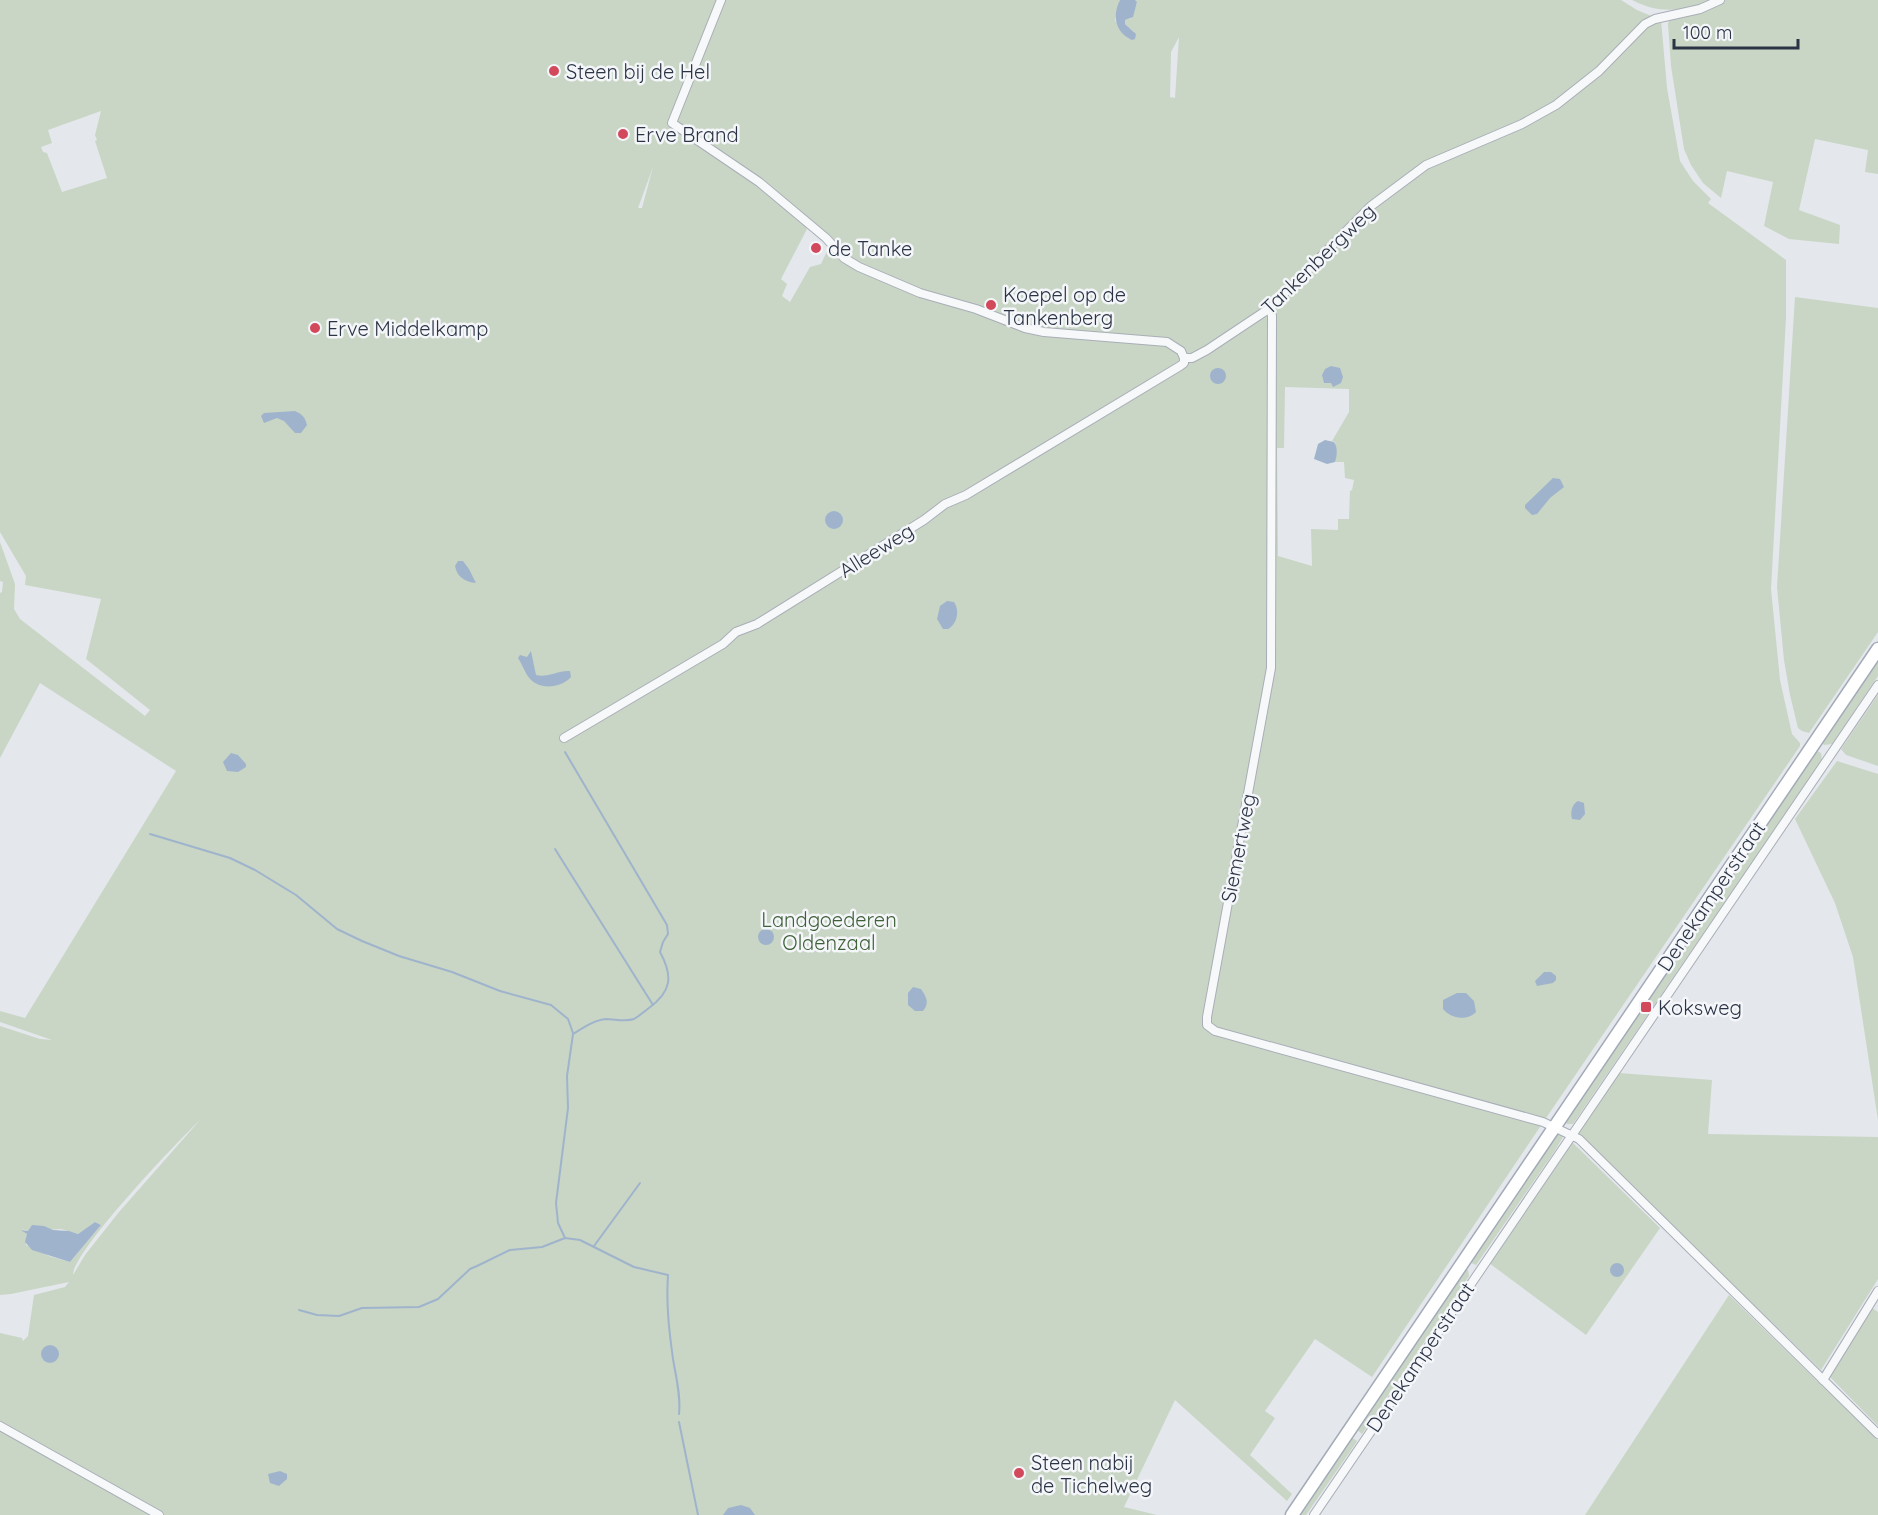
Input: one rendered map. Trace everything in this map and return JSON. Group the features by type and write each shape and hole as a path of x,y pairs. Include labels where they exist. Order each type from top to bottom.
{"main road":[{"name":"Denekamperstraat","path":"1292,1515 1878,649"}],"street":[{"path":"721,0 672,123 759,182 826,238 844,258 859,267 920,293 976,309 1016,325 1044,332 1167,342 1181,351 1184,358"},
{"name":"Tankenbergweg","path":"1184,358 1192,358 1207,350 1270,309 1363,213 1384,194 1416,172 1438,159 1522,124 1556,105 1599,71 1645,24 1655,19 1700,9 1720,0"},
{"name":"Siemertweg","path":"1270,309 1272,316 1271,668 1206,1022 1215,1031 1556,1126"},
{"name":"Alleeweg","path":"564,738 723,644 736,632 757,624 924,520 945,504 966,495 1180,366 1184,363 1184,358"},
{"name":"Denekamperstraat","path":"1314,1515 1878,685"},
{"path":"1556,1126 1583,1143 1878,1434"},
{"name":"Denekamperstraat","path":"1462,1261 1477,1273"},
{"path":"1823,1380 1878,1291"},
{"path":"0,1425 159,1515"},
{"name":"Denekamperstraat","path":"1350,1429 1363,1442"}],"green space":[{"name":"Landgoederen Oldenzaal","path":"0,0 1120,0 1115,20 1129,39 1134,32 1125,24 1125,20 1131,18 1137,3 1135,0 1621,0 1661,20 1667,88 1680,161 1693,181 1711,199 1708,203 1786,260 1786,318 1771,589 1780,680 1792,734 1800,746 1372,1377 1315,1339 1265,1411 1275,1418 1250,1455 1292,1494 1287,1501 1175,1400 1124,1507 1157,1515 0,1515 0,1333 22,1338 23,1341 28,1336 34,1295 65,1287 69,1282 0,1295 0,1026 40,1039 52,1040 0,1022 0,1011 25,1018 176,771 40,683 0,758 0,593 3,582 0,581 0,542 15,584 14,609 20,619 145,716 150,710 86,659 101,599 25,585 26,576 0,532","holes":["1179,37 1175,98 1170,97 1171,52","101,111 95,141 107,178 62,192 47,153 43,152 41,147 52,143 48,130","653,167 642,208 638,208","808,227 829,247 821,264 810,267 790,302 782,296 787,284 781,279","1285,387 1349,389 1349,412 1332,441 1335,442 1335,462 1344,462 1345,478 1354,480 1350,491 1349,519 1338,519 1338,530 1311,529 1312,566 1278,556 1277,448 1284,448","200,1120 119,1212 85,1255 73,1275 78,1262 107,1221","95,1222 101,1225 70,1262 49,1256 26,1245 27,1234 22,1229 28,1231 61,1229 78,1234"]},
{"path":"1632,0 1711,0 1691,7 1671,10 1652,8"},
{"path":"1725,0 1878,0 1878,174 1865,172 1868,150 1815,139 1799,210 1840,225 1839,244 1789,239 1764,226 1773,182 1727,171 1721,198 1703,183 1691,165 1684,149 1671,66 1668,24 1669,20 1714,6"},
{"path":"1795,297 1878,308 1878,632 1809,733 1798,728 1790,695 1777,587"},
{"path":"1878,653 1878,676 1836,739 1832,744 1824,745 1822,743"},
{"path":"1878,695 1878,766 1846,755 1841,749"},
{"path":"1817,751 1821,753 1822,760 1810,781 1573,1124 1567,1124 1565,1120 1813,753"},
{"path":"1837,761 1878,774 1878,1120 1853,957 1835,903 1795,819"},
{"path":"1619,1073 1712,1080 1708,1134 1878,1137 1878,1279 1821,1370 1579,1135 1578,1132"},
{"path":"1556,1132 1562,1133 1563,1137 1554,1152 1476,1265 1469,1262"},
{"path":"1572,1142 1660,1228 1586,1335 1489,1263"},
{"path":"1465,1268 1469,1276 1362,1434 1355,1428"},
{"path":"1729,1295 1878,1440 1878,1515 1585,1515"},
{"path":"1872,1308 1878,1312 1878,1426 1830,1377"},
{"path":"1351,1437 1357,1441 1356,1443 1306,1515 1296,1515"}],"water":[{"path":"1120,0 1137,2 1133,17 1125,20 1125,24 1136,34 1135,39 1126,37 1117,23 1116,12"},
{"path":"1331,366 1340,368 1343,377 1341,383 1333,387 1331,383 1324,383 1322,375 1325,369"},
{"path":"1215,368 1221,368 1226,376 1224,382 1215,384 1210,379 1210,373"},
{"path":"295,411 303,416 307,425 301,433 295,433 284,421 277,418 264,423 261,416 264,413"},
{"path":"1325,440 1335,444 1337,452 1335,462 1327,464 1314,459 1318,444"},
{"path":"1553,478 1560,479 1564,487 1550,498 1537,514 1532,515 1525,505"},
{"path":"834,511 840,514 843,520 840,526 834,529 828,526 825,520 828,514"},
{"path":"458,561 463,561 476,583 460,576 455,566"},
{"path":"947,601 954,602 957,617 951,627 943,629 937,619 940,606"},
{"path":"531,651 536,675 545,676 570,671 571,677 555,686 537,684 527,675 518,658 520,655 527,657"},
{"path":"231,753 238,755 246,767 238,772 227,771 223,762"},
{"path":"1578,801 1584,803 1585,814 1580,820 1572,819 1571,816 1573,806"},
{"path":"763,929 769,929 774,937 772,943 763,945 758,940 758,934"},
{"path":"1544,972 1551,972 1556,976 1556,980 1553,983 1537,986 1535,981"},
{"path":"913,987 921,989 926,997 927,1002 923,1011 915,1011 908,1005 908,993"},
{"path":"1457,993 1466,993 1474,1001 1476,1012 1473,1015 1460,1018 1450,1015 1443,1009 1443,1000"},
{"path":"95,1222 101,1225 70,1262 32,1250 25,1242 27,1234 21,1230 28,1231 32,1225 78,1234"},
{"path":"1614,1263 1620,1263 1624,1270 1620,1277 1614,1277 1610,1273 1610,1267"},
{"path":"50,1345 56,1348 59,1354 56,1360 50,1363 44,1360 41,1354 44,1348"},
{"path":"280,1471 287,1474 287,1479 279,1486 270,1483 268,1474"},
{"path":"741,1505 750,1508 755,1515 723,1515 728,1508"}],"waterway":[{"path":"565,752 667,925 668,934 660,952 667,968 668,983 657,1002 634,1019 606,1019 573,1034 567,1076 568,1108 556,1203 558,1223 565,1238"},
{"path":"150,834 230,858 255,870 296,895 337,929 362,941 500,991 551,1005 568,1019 573,1033"},
{"path":"555,849 653,1005"},
{"path":"594,1246 640,1183"},
{"path":"299,1310 317,1315 339,1316 362,1308 419,1307 438,1299 470,1269 510,1250 542,1247 565,1238 580,1240 634,1267 668,1275 668,1317 679,1393 679,1414"},
{"path":"679,1422 698,1515"}],"place":[{"name":"Steen bij de Hel","path":"554,71"},
{"name":"Erve Brand","path":"623,134"},
{"name":"de Tanke","path":"816,248"},
{"name":"Koepel op de Tankenberg","path":"991,305"},
{"name":"Erve Middelkamp","path":"315,328"},
{"name":"Koksweg","path":"1646,1007"},
{"name":"Steen nabij de Tichelweg","path":"1019,1473"}]}
